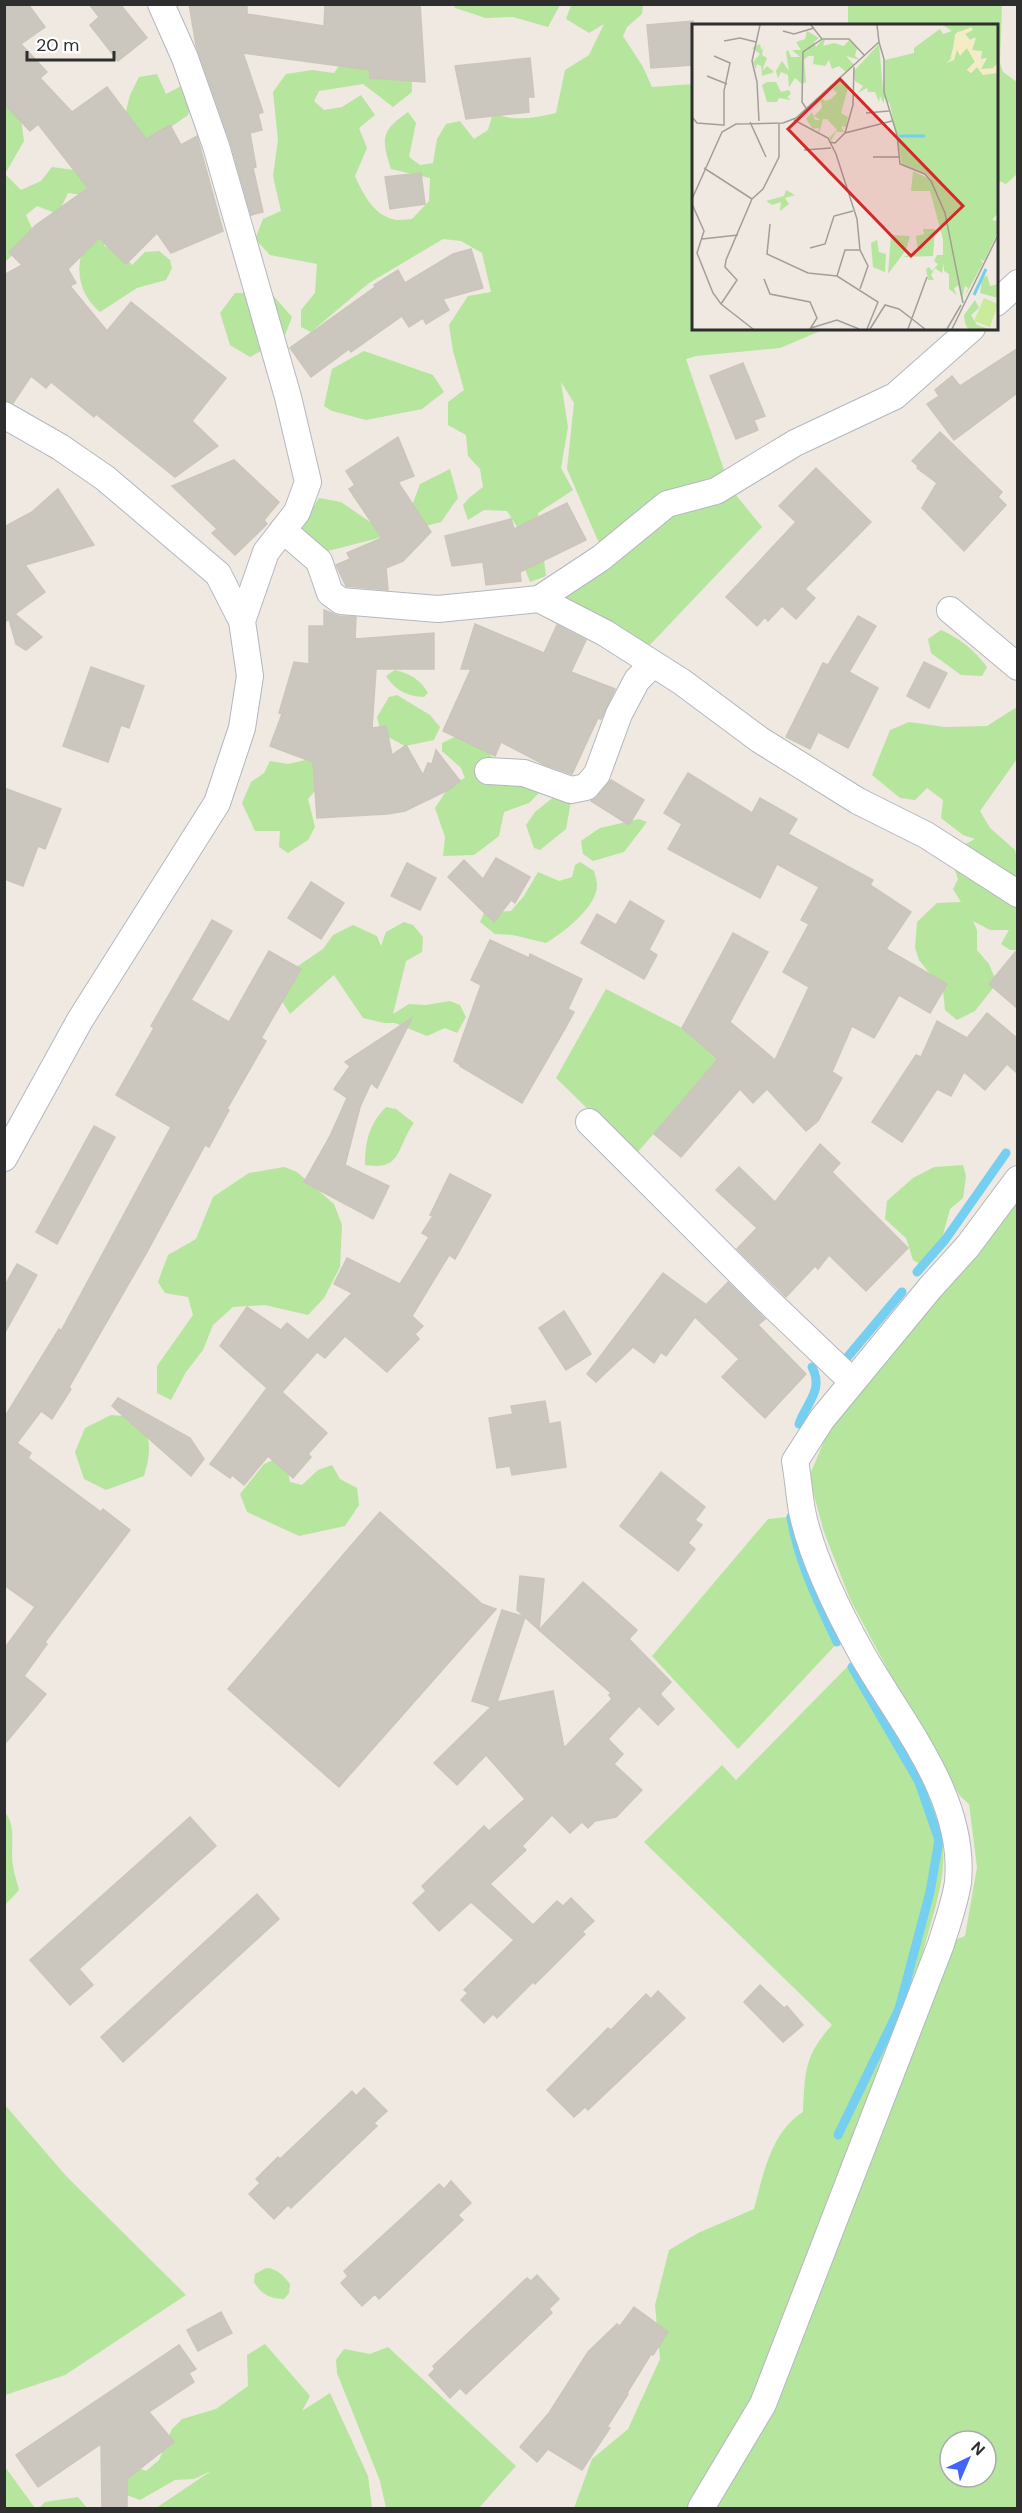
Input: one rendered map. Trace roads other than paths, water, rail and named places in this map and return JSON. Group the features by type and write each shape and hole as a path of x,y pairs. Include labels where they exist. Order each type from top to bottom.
{"street":[{"path":"161,4 185,58 216,146 288,397 308,482 297,512 266,552 242,621"},
{"path":"998,301 1017,283"},
{"path":"283,530 319,561 330,593 341,601 438,609 539,598 601,558 667,504 716,491 795,443 895,396 970,330"},
{"path":"4,415 60,447 105,478 218,574 242,621 250,676 242,728 217,803 80,1020 4,1158"},
{"path":"539,598 605,633 760,740 858,801 926,835 1017,894"},
{"path":"950,610 1017,667"},
{"path":"488,771 524,773 571,790 586,787 597,774 619,714 637,680 653,664"},
{"path":"589,1122 766,1299 852,1381"},
{"path":"702,2508 763,2404 941,1944 958,1882 951,1818 935,1777 862,1654 830,1591 802,1513 795,1461 822,1419 968,1246 1017,1179"}],"waterway":[{"path":"917,1272 945,1240 1006,1153"},
{"path":"845,1360 902,1292"},
{"path":"799,1424 815,1389 815,1375 812,1367"},
{"path":"791,1517 798,1550 837,1642"},
{"path":"838,2135 899,2009 930,1892 939,1840 919,1782 852,1667"}]}
